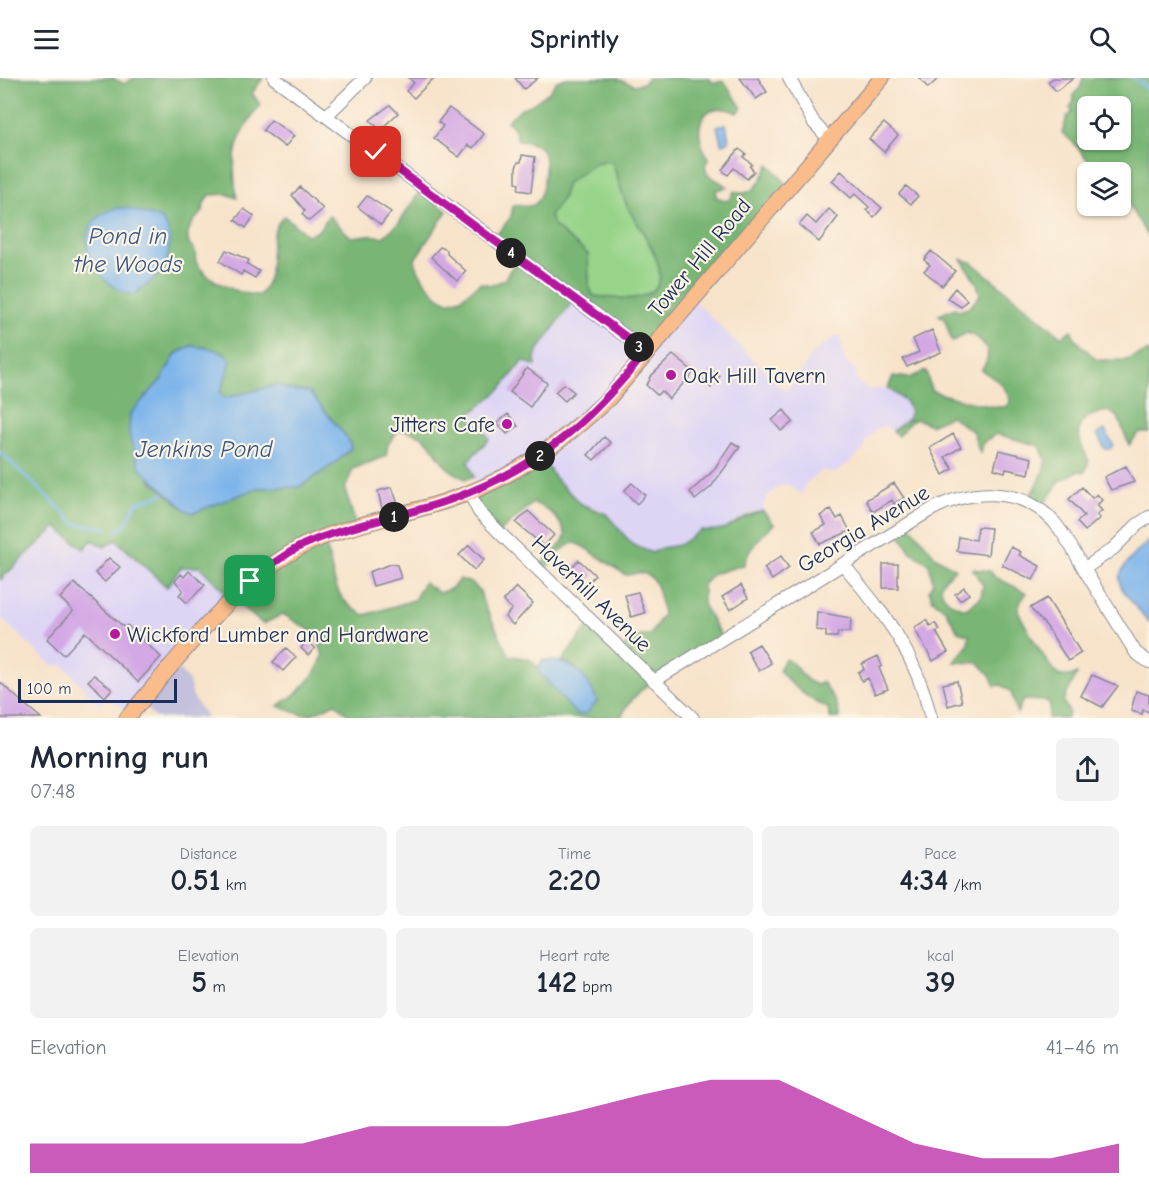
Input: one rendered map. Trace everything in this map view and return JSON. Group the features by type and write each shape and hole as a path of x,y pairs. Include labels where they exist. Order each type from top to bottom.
{"main road":[{"name":"Tower Hill Road","path":"127,718 250,581 276,561 304,545 469,492 505,478 567,437 609,398 882,78"}],"street":[{"path":"274,78 646,352"},
{"path":"326,116 364,78"},
{"path":"789,78 814,123 829,139"},
{"name":"Haverhill Avenue","path":"469,492 479,512 693,718"},
{"name":"Georgia Avenue","path":"654,681 939,505 964,496 991,493 1018,499 1051,519 1136,652 1149,662"},
{"path":"1084,569 1114,549 1137,525 1149,517"},
{"path":"843,564 910,654 922,682 931,718"}],"shaded area":[{"path":"575,299 697,303 785,391 795,381 813,352 833,338 840,336 845,361 857,371 855,375 858,382 869,390 889,388 905,401 910,410 909,418 893,431 885,426 876,429 865,443 865,449 835,474 822,470 805,484 802,495 788,484 778,487 766,498 763,511 752,512 720,532 701,530 679,545 661,548 652,553 641,550 633,545 599,509 581,504 554,477 541,456 478,486 468,461 489,439 469,416 501,389 523,361 538,363 535,357 537,352"},
{"path":"56,527 92,540 116,540 167,586 180,567 200,567 232,599 131,714 109,698 99,705 63,665 55,666 48,662 0,617 0,580"},
{"path":"174,665 189,681 193,697 207,718 155,718 141,702"}],"green space":[{"path":"0,78 113,78 124,84 134,78 263,78 252,93 260,105 245,128 237,148 234,171 237,198 227,194 210,195 204,203 203,212 193,222 188,234 189,244 195,251 196,262 202,270 216,281 243,293 259,295 265,286 271,266 273,234 284,216 307,235 317,232 329,216 351,237 369,235 383,237 399,223 420,191 447,211 415,259 419,271 432,290 448,302 461,298 480,283 491,285 504,280 517,259 493,239 511,217 513,205 534,205 539,199 545,167 541,148 518,140 514,128 507,121 522,108 531,105 549,92 557,81 567,78 615,78 634,85 643,83 648,78 708,78 714,83 724,81 742,108 737,113 714,109 702,119 700,128 703,148 709,158 705,165 707,174 728,187 716,190 716,197 727,201 734,191 746,193 752,190 760,182 769,164 789,187 647,352 574,299 537,352 536,366 523,361 501,389 469,415 489,439 468,461 474,477 465,479 449,469 423,437 399,430 388,444 386,456 353,469 345,489 357,529 324,540 339,593 353,609 365,615 414,600 424,582 439,593 452,588 460,579 473,584 480,591 483,602 509,655 529,659 539,668 539,671 597,701 584,677 562,661 590,623 622,650 629,639 651,634 663,614 655,583 647,575 639,573 626,575 575,543 561,551 541,575 537,569 566,536 554,515 533,503 499,533 469,494 541,456 554,477 581,504 606,514 633,545 652,553 661,548 679,545 701,530 721,529 753,513 763,511 774,524 751,549 744,565 713,574 703,585 703,604 722,638 650,682 628,706 621,718 352,718 335,703 312,714 296,713 278,706 305,685 319,665 323,656 316,634 283,614 263,624 232,599 200,567 181,567 167,587 116,540 104,547 92,540 84,549 56,527 0,580","holes":["597,162 612,162 627,206 656,258 660,272 658,284 650,293 629,299 593,296 589,286 588,254 553,225 550,216 562,198 567,183","191,346 205,347 226,354 220,394 225,398 277,385 289,390 309,392 348,439 351,448 334,464 299,487 257,488 193,513 187,511 151,480 130,414 162,379 176,353"]},
{"path":"1083,78 1149,78 1149,238 1131,208 1131,162 1090,162 1080,150 1131,150 1131,96 1077,96 1077,147 1062,133 1067,117 1073,112 1070,108 1074,101 1073,95 1080,88"},
{"path":"597,162 613,162 627,206 656,258 660,272 658,284 650,293 629,299 593,296 589,286 588,254 553,225 550,216 562,198 567,183"},
{"path":"961,259 971,262 1062,337 1071,330 1076,340 1097,360 1127,360 1149,351 1149,433 1139,433 1129,445 1118,417 1108,411 1087,418 1079,428 1081,442 1089,461 1085,472 1078,471 1060,481 1039,511 1026,502 1040,480 1046,461 1040,446 996,434 984,442 980,453 973,432 951,416 930,425 917,419 910,422 898,436 893,431 909,418 910,410 905,401 888,388 893,376 909,378 926,371 931,390 999,407 1005,407 1010,402 1003,387 981,370 987,358 986,347 983,343 973,335 966,333 952,342 945,320 939,315 955,308 960,311 970,307 980,295 977,283"},
{"path":"910,525 935,556 955,569 943,581 941,588 945,597 953,604 966,609 981,597 983,585 972,569 990,571 995,577 1027,593 1020,602 1018,611 1043,655 1058,675 1077,674 1063,701 1069,712 1067,718 1048,718 1050,704 1047,701 1023,700 1017,713 1011,692 1001,685 995,686 990,675 979,663 954,662 968,645 969,635 958,631 944,608 933,600 929,590 933,582 929,564 911,552 898,533"},
{"path":"785,659 790,661 808,680 818,685 823,682 836,702 840,718 830,718 828,708 808,697 784,676 779,670"}],"water":[{"path":"726,124 729,141 724,144 721,143 717,126"},
{"name":"Pond in the Woods","path":"117,208 127,208 161,219 168,231 168,254 163,267 154,279 133,295 118,289 105,279 95,267 89,253 87,239 91,227 100,216"},
{"name":"Jenkins Pond","path":"191,346 218,351 231,361 220,393 225,398 277,385 289,390 309,392 348,439 351,448 334,464 299,487 257,488 193,513 187,511 140,468 129,435 130,414 162,379 176,354"},
{"path":"1105,430 1113,445 1110,449 1105,449 1097,434"},
{"path":"1149,540 1149,623 1122,589 1119,581 1125,566"},
{"path":"542,660 553,660 570,665 583,676 597,701 586,714 576,714 538,671"}],"building":[{"path":"409,78 434,78 414,98 406,91 414,83"},
{"path":"515,78 538,78 524,89"},
{"path":"740,78 758,78 767,92 756,99"},
{"path":"919,78 939,78 928,88"},
{"path":"1053,78 1074,78 1056,91 1048,82"},
{"path":"390,105 398,113 380,130 370,120"},
{"path":"449,108 484,134 473,148 468,145 459,157 434,138 443,126 438,122"},
{"path":"271,120 294,136 285,147 263,130"},
{"path":"884,123 898,135 884,152 869,139"},
{"path":"739,149 746,154 743,157 752,164 750,167 754,171 747,179 734,168 728,175 722,170"},
{"path":"522,155 535,157 531,192 518,190 519,184 516,183 516,168 518,162 521,162"},
{"path":"841,171 882,208 874,217 866,210 869,207 855,194 851,198 832,181"},
{"path":"906,186 918,196 911,204 899,194"},
{"path":"300,187 323,209 309,221 302,214 305,211 292,195"},
{"path":"367,196 391,212 381,225 358,207"},
{"path":"244,209 254,216 246,228 235,220"},
{"path":"829,209 838,217 819,242 799,225 807,216 816,224"},
{"path":"440,247 447,250 447,254 466,271 457,281 431,257"},
{"path":"226,250 249,260 247,264 259,271 255,278 243,271 241,275 220,261"},
{"path":"931,251 955,271 942,286 924,271 930,265 924,260"},
{"path":"955,288 967,300 961,307 947,298"},
{"path":"932,330 941,352 907,367 903,359 919,352 913,339"},
{"name":"Oak Hill Tavern","path":"673,355 694,372 669,399 661,391 657,395 646,385 649,378"},
{"path":"527,368 547,383 530,407 510,392"},
{"path":"712,370 720,376 711,388 703,381"},
{"path":"564,384 574,392 565,401 555,392"},
{"path":"784,410 793,422 781,431 772,420"},
{"name":"Jitters Cafe","path":"508,414 518,426 507,434 497,423"},
{"path":"953,434 961,447 945,457 953,469 943,475 930,448"},
{"path":"604,437 611,443 594,460 588,455"},
{"path":"732,442 740,447 711,487 695,500 690,492 713,471"},
{"path":"999,450 1032,458 1029,474 994,469"},
{"path":"1126,466 1134,482 1111,490 1104,477"},
{"path":"632,483 645,495 637,504 624,491"},
{"path":"894,483 904,498 894,504 892,500 873,512 866,500"},
{"path":"392,487 398,504 382,509 378,491"},
{"path":"1082,487 1092,498 1097,494 1102,500 1097,505 1102,511 1097,515 1100,518 1085,531 1077,522 1084,516 1069,499"},
{"path":"831,509 837,519 842,516 850,531 820,544 813,532 826,525 820,516"},
{"path":"528,511 554,535 544,546 516,523"},
{"path":"978,527 991,528 988,555 957,551 959,537 976,540"},
{"path":"469,545 484,560 474,570 459,555"},
{"path":"1011,547 1021,552 1019,555 1040,566 1033,580 1002,565"},
{"path":"781,556 789,568 772,580 764,568"},
{"path":"109,558 120,567 105,582 95,573"},
{"path":"579,560 595,575 586,585 570,569"},
{"path":"391,564 397,565 401,578 373,586 369,572"},
{"path":"883,564 898,564 898,588 883,588"},
{"path":"189,571 205,585 187,603 179,595 183,590 175,581 181,574 184,577"},
{"name":"Wickford Lumber and Hardware","path":"74,583 125,628 127,625 134,631 136,629 145,637 142,639 161,657 138,682 85,632 64,655 47,639 73,611 60,598"},
{"path":"741,585 748,598 730,610 722,597"},
{"path":"516,587 533,603 513,625 505,617 512,609 503,601"},
{"path":"964,587 969,594 960,600 955,594"},
{"path":"638,592 645,613 631,617 625,595"},
{"path":"1047,598 1081,653 1068,661 1047,627 1030,608"},
{"path":"817,612 851,618 850,632 838,632 837,637 826,637 826,631 816,630"},
{"path":"926,620 930,626 935,623 940,630 936,632 948,652 933,661 914,628"},
{"path":"308,641 315,648 308,655 301,648"},
{"path":"759,644 771,663 759,671 747,651"},
{"path":"286,648 296,657 283,671 273,662"},
{"path":"878,656 882,666 879,668 888,689 875,694 868,678 862,681 858,672 864,670 862,664"},
{"path":"94,675 112,689 105,697 88,681"},
{"path":"1092,675 1118,686 1102,707 1081,696"},
{"path":"957,681 962,702 948,706 943,684"},
{"path":"0,682 22,702 41,718 0,718"},
{"path":"1136,691 1149,695 1149,712 1143,710 1142,714 1131,711"}],"waterway":[{"path":"1133,78 1146,87 1149,96"},
{"path":"0,452 76,524 107,528"},
{"path":"117,531 126,524 136,503 164,494"}],"place":[{"name":"Oak Hill Tavern","path":"671,375"},
{"name":"Jitters Cafe","path":"507,424"},
{"name":"Wickford Lumber and Hardware","path":"115,634"}],"route":[{"path":"250,581 276,561 304,545 451,500 505,478 567,437 609,398 646,352 562,288 452,211 376,152"}]}
